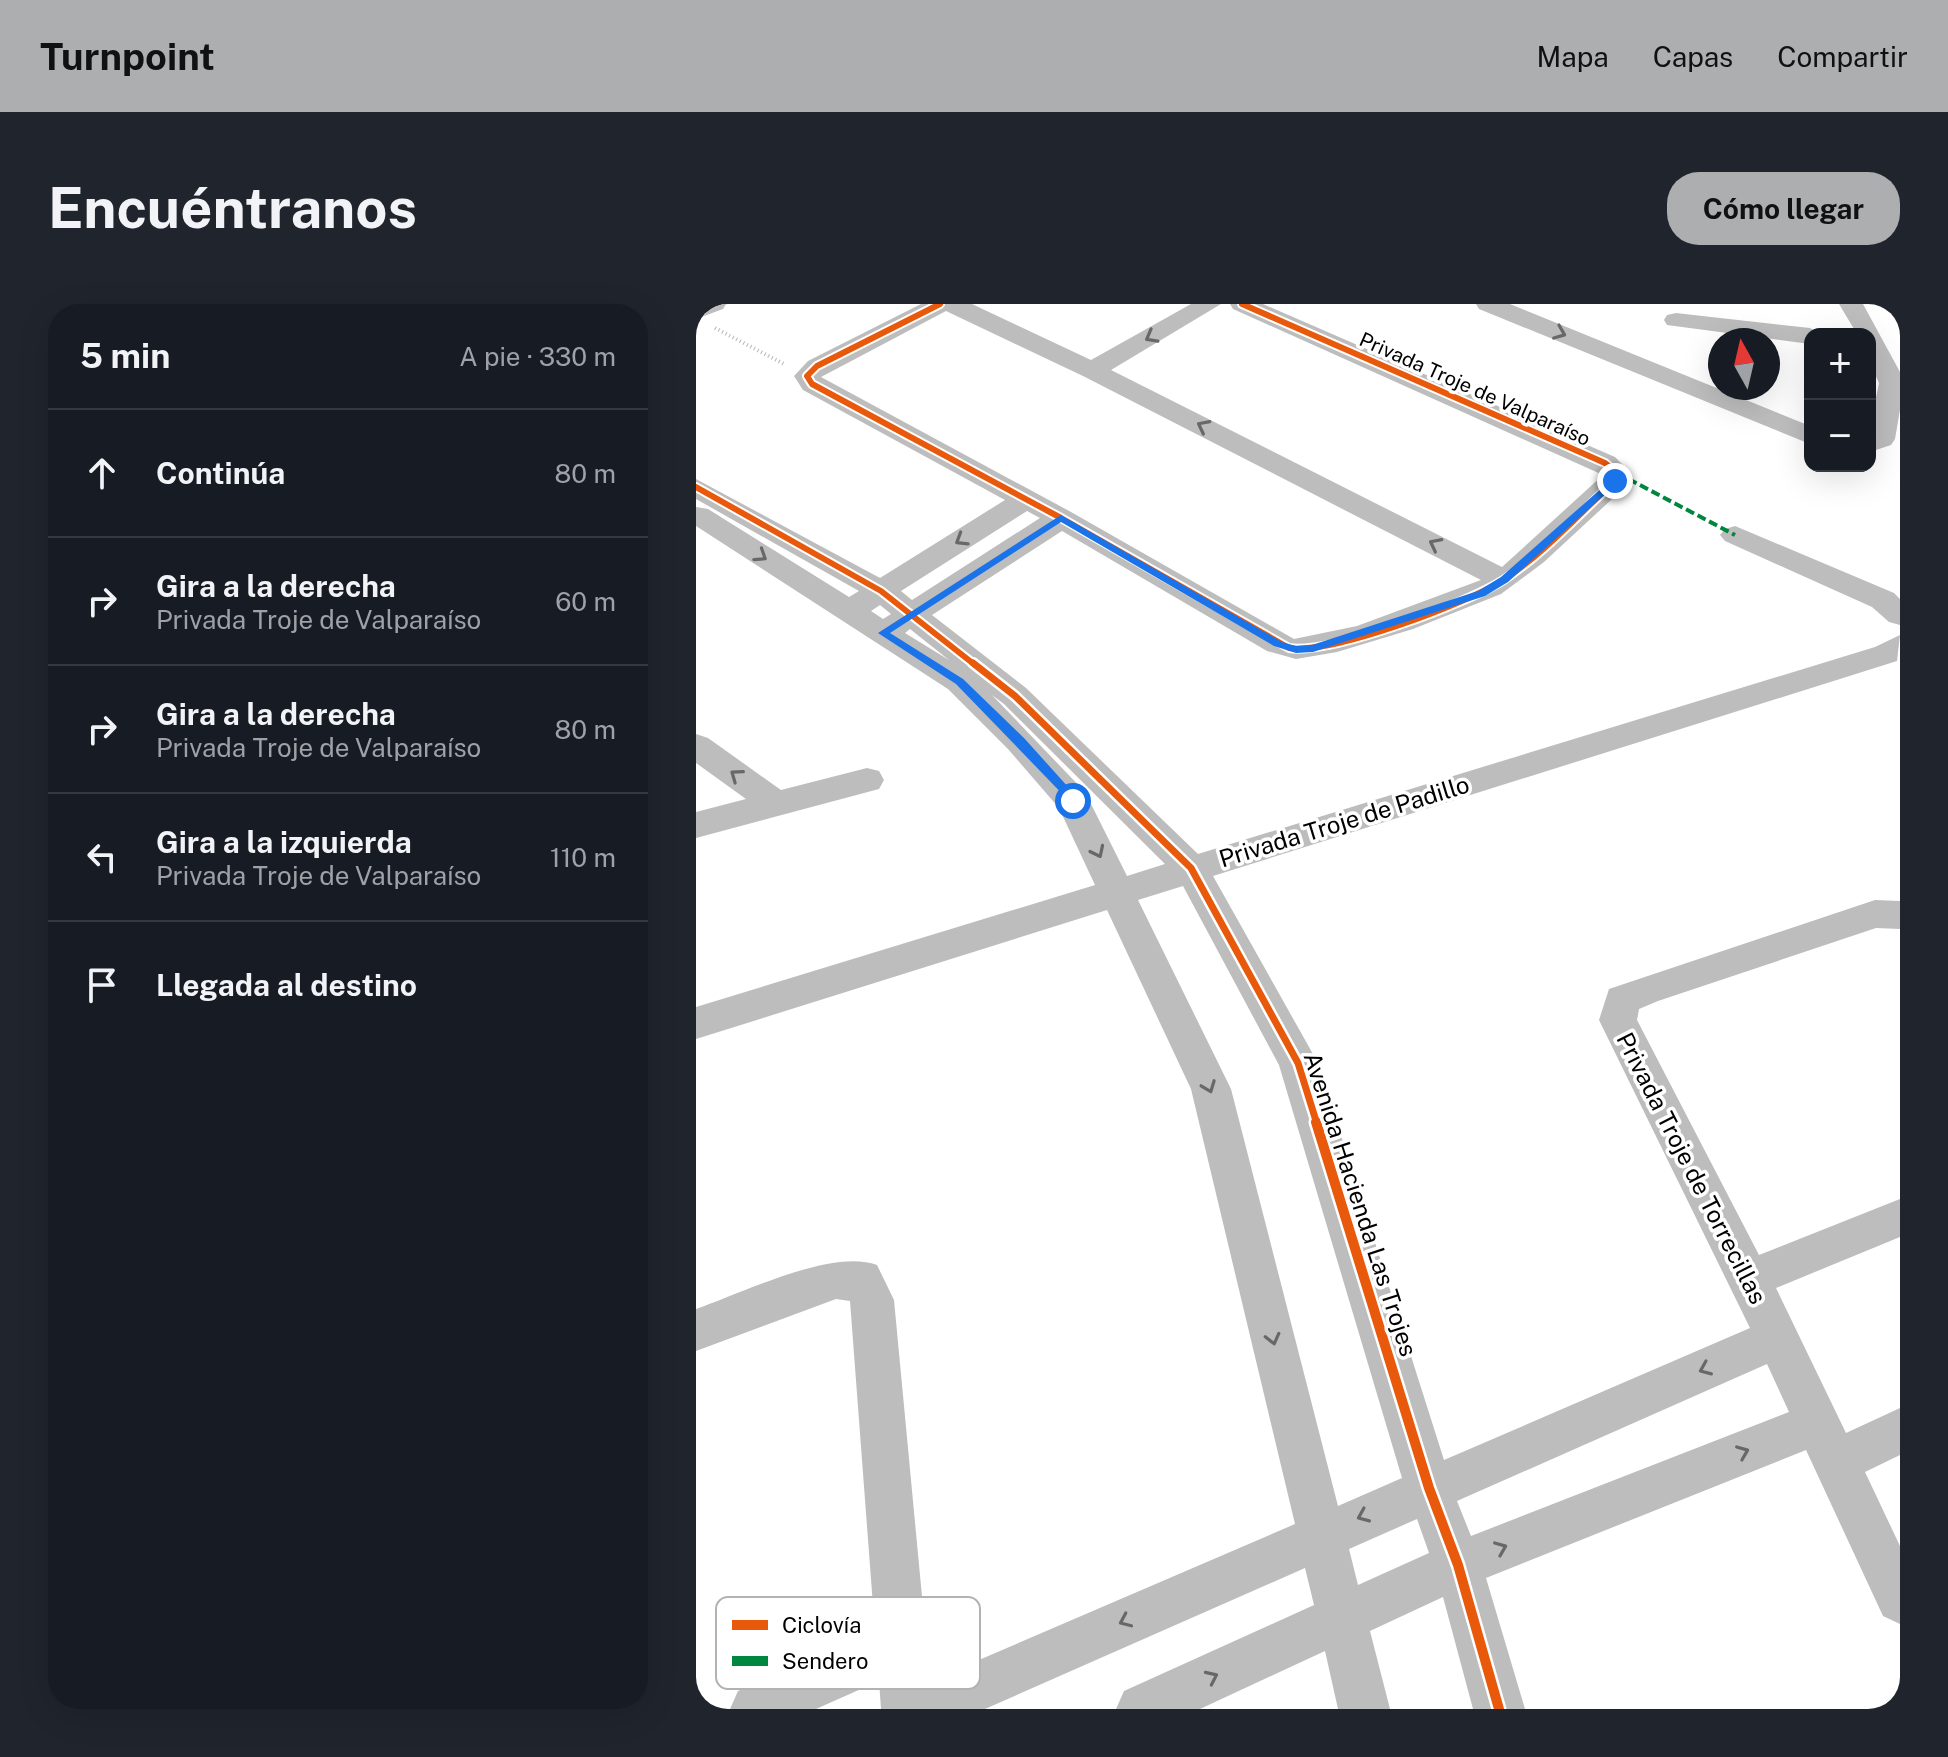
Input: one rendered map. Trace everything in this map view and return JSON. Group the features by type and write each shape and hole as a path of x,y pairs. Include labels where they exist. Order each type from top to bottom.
{"street":[{"path":"807,376 817,366 940,304"},
{"path":"952,304 1092,370 1504,580"},
{"path":"1092,370 1209,304"},
{"name":"Privada Troje de Valparaíso","path":"807,376 812,384 1061,518 1278,644 1296,649 1313,648 1482,594 1504,580 1615,481 1617,473 1605,463 1242,304"},
{"path":"1488,304 1804,434"},
{"path":"1851,304 1865,328"},
{"path":"1676,320 1804,335"},
{"path":"1876,349 1892,383 1881,439 1876,441"},
{"path":"847,612 1026,499"},
{"name":"Avenida Hacienda Las Trojes","path":"702,508 881,591 897,623 1020,741 1191,868 1298,1063 1429,1488 1458,1565 1499,1709"},
{"name":"Avenida Hacienda Las Trojes","path":"702,508 847,612 897,623"},
{"path":"897,623 1061,518"},
{"path":"1735,535 1883,600 1900,615"},
{"name":"Privada Troje de Padillo","path":"696,1023 1871,658 1900,645"},
{"path":"696,746 776,804"},
{"path":"696,825 867,780"},
{"name":"Avenida Hacienda Las Trojes","path":"1090,794 1119,894 1211,1089 1364,1709"},
{"name":"Privada Troje de Torrecillas","path":"1900,915 1875,914 1622,1000 1618,1020 1749,1279 1900,1599"},
{"path":"1749,1279 1900,1218"},
{"path":"696,1330 836,1279 862,1279 872,1300 896,1597"},
{"path":"980,1685 1777,1338"},
{"path":"1142,1709 1458,1565 1826,1443 1900,1431"},
{"path":"756,1709 802,1689"},
{"path":"905,1689 907,1709"},
{"path":"926,1709 971,1689"}],"path":[{"path":"707,314 807,376"}],"marked path":[{"path":"1617,473 1735,535"}],"cycle path":[{"path":"940,304 817,366 807,376 812,384 1061,518 1289,648 1312,648 1368,633 1490,588 1534,556 1615,481 1617,473 1605,463 1242,304"},
{"path":"696,487 881,591 911,614 1015,696 1191,868 1298,1063 1429,1488 1458,1565 1499,1709"}],"route":[{"path":"1073,801 1020,741 959,681 883,633 1061,518 1278,644 1296,649 1313,648 1482,594 1504,580 1615,481"}]}
